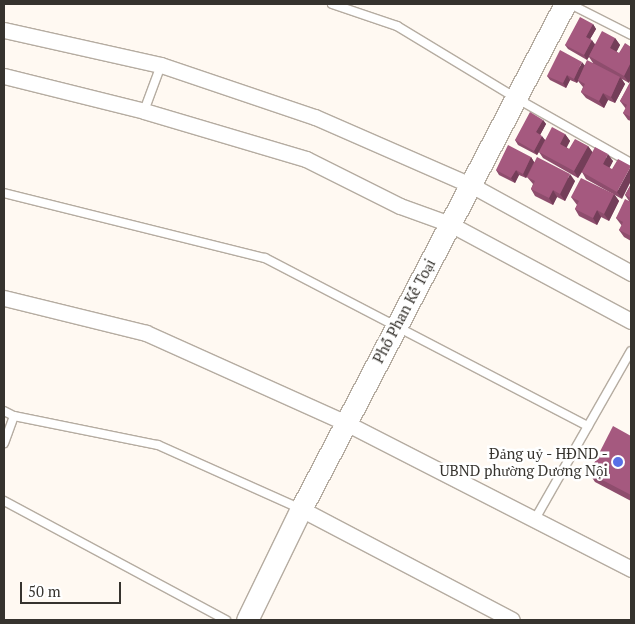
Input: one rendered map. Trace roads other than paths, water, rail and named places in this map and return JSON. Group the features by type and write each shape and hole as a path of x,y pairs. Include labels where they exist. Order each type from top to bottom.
{"street":[{"name":"Phố Phan Kế Toại","path":"247,620 301,509 565,4"},
{"path":"4,30 161,65 315,117 471,185 631,273"},
{"path":"4,76 144,111 306,159 400,206 450,224 631,322"},
{"path":"4,298 146,333 346,423 631,569"},
{"path":"301,509 512,620"}],"lane":[{"path":"332,4 397,26 516,98 631,162"},
{"path":"570,4 631,35"},
{"path":"144,111 161,65"},
{"path":"4,193 266,258 396,328 588,426"},
{"path":"534,519 631,351"},
{"path":"4,411 14,416 158,445 301,509"},
{"path":"4,443 14,416"},
{"path":"4,501 226,620"}],"place":[{"name":"Đảng uỷ - HĐND - UBND phường Dương Nội","path":"618,462"}]}
